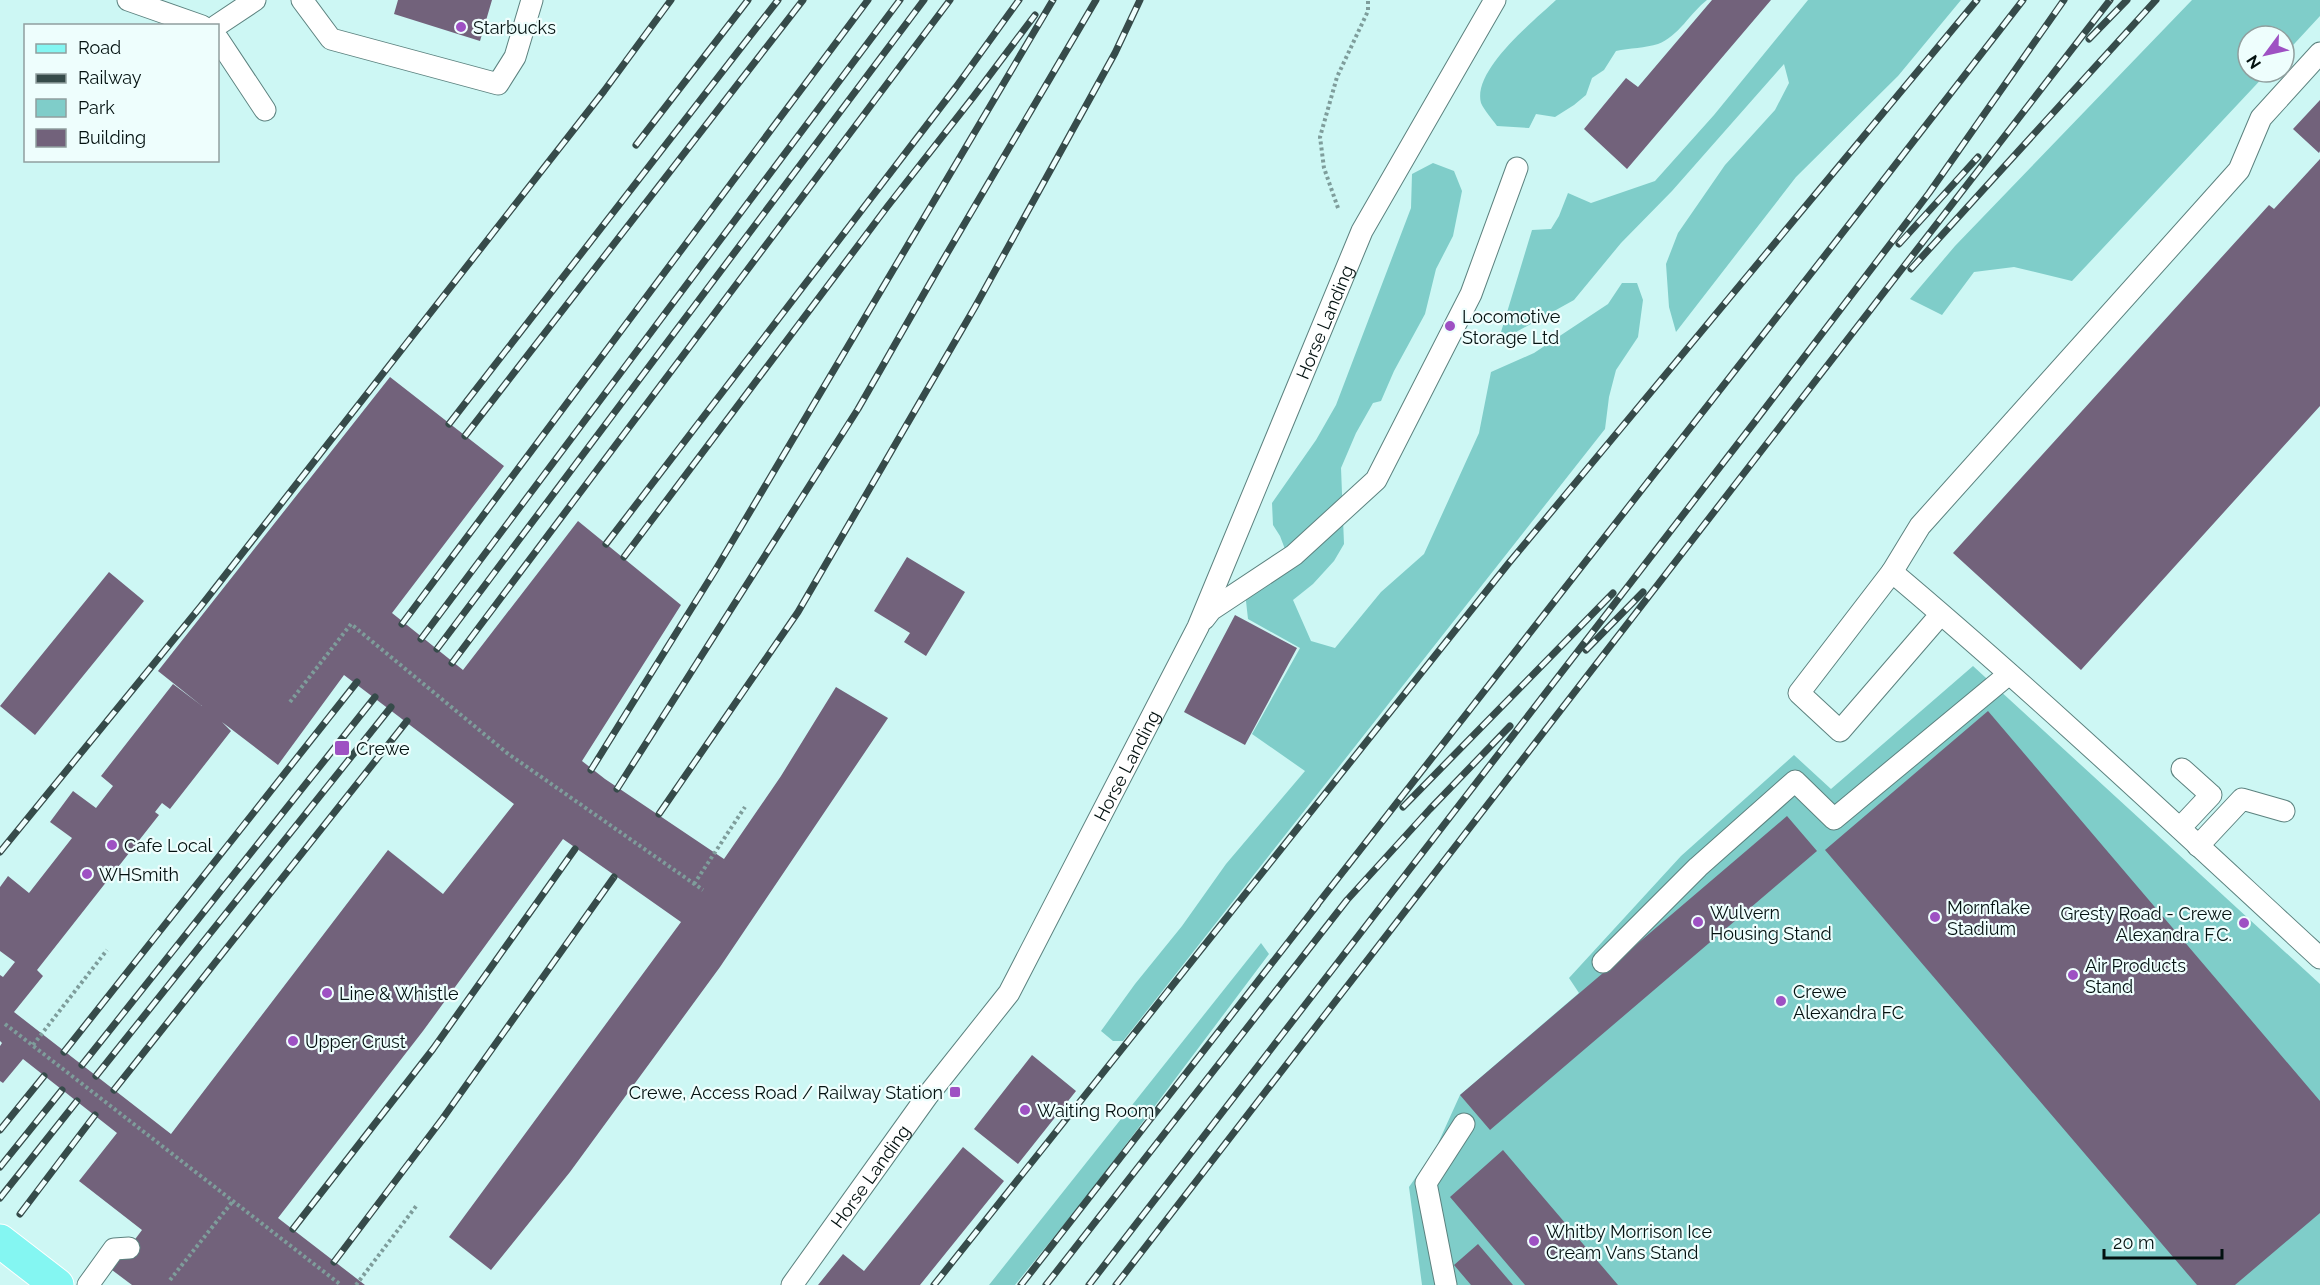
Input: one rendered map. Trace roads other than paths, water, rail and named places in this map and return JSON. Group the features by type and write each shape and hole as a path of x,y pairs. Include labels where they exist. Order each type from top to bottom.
{"main road":[{"path":"0,1241 57,1285"}],"lane":[{"path":"128,0 196,24"},
{"path":"219,24 255,0"},
{"path":"302,0 331,39 498,84 515,57 532,0"},
{"name":"Horse Landing","path":"792,1285 928,1095 1009,993 1198,627 1362,231 1495,0"},
{"path":"219,41 265,110"},
{"path":"1941,614 1840,730 1798,693 1892,572 1920,526 2239,170 2261,118 2320,53"},
{"path":"1198,627 1211,610 1294,555 1376,480 1471,294 1517,168"},
{"path":"1892,572 2180,828 2320,958"},
{"path":"1603,962 1698,867 1795,781 1834,819 2009,674"},
{"path":"2180,828 2211,795 2182,769"},
{"path":"2198,846 2242,799 2284,811"},
{"path":"1446,1285 1426,1183 1464,1124"},
{"path":"88,1285 114,1249 129,1248"}],"railway":[{"path":"0,852 201,606 604,91 671,0"},
{"path":"636,145 748,0"},
{"path":"449,424 778,0"},
{"path":"465,436 803,0"},
{"path":"402,624 868,0"},
{"path":"421,639 900,0"},
{"path":"437,649 924,0"},
{"path":"452,663 950,0"},
{"path":"606,544 956,87 1019,0"},
{"path":"591,770 716,569 1053,0"},
{"path":"617,789 858,409 1096,0"},
{"path":"659,814 798,612 975,307 1115,53 1140,0"},
{"path":"934,1285 1508,564 1977,0"},
{"path":"1313,910 2023,0"},
{"path":"1089,1285 1929,193 2064,0"},
{"path":"1116,1285 2110,0"},
{"path":"2089,39 2127,0"},
{"path":"1911,269 2156,0"},
{"path":"624,557 887,207 1035,15"},
{"path":"1899,244 1978,157"},
{"path":"1586,650 1643,592"},
{"path":"1403,807 1613,593"},
{"path":"64,1052 357,682"},
{"path":"82,1065 375,697"},
{"path":"96,1076 391,707"},
{"path":"114,1090 407,721"},
{"path":"1046,1285 1347,900 1510,726"},
{"path":"293,1229 433,1049 575,849"},
{"path":"334,1262 443,1118 614,877"},
{"path":"1021,1285 1318,904"},
{"path":"0,1130 44,1076"},
{"path":"0,1167 62,1090"},
{"path":"0,1198 77,1101"},
{"path":"20,1214 95,1115"}],"place":[{"name":"Starbucks","path":"461,27"},
{"name":"Locomotive Storage Ltd","path":"1450,326"},
{"name":"Crewe","path":"342,748"},
{"name":"Cafe Local","path":"112,845"},
{"name":"WHSmith","path":"87,874"},
{"name":"Mornflake Stadium","path":"1935,917"},
{"name":"Wulvern Housing Stand","path":"1698,922"},
{"name":"Gresty Road - Crewe Alexandra F.C.","path":"2244,923"},
{"name":"Air Products Stand","path":"2073,975"},
{"name":"Line & Whistle","path":"327,993"},
{"name":"Crewe Alexandra FC","path":"1781,1001"},
{"name":"Upper Crust","path":"293,1041"},
{"name":"Crewe, Access Road / Railway Station","path":"955,1092"},
{"name":"Waiting Room","path":"1025,1110"},
{"name":"Whitby Morrison Ice Cream Vans Stand","path":"1534,1241"}]}
